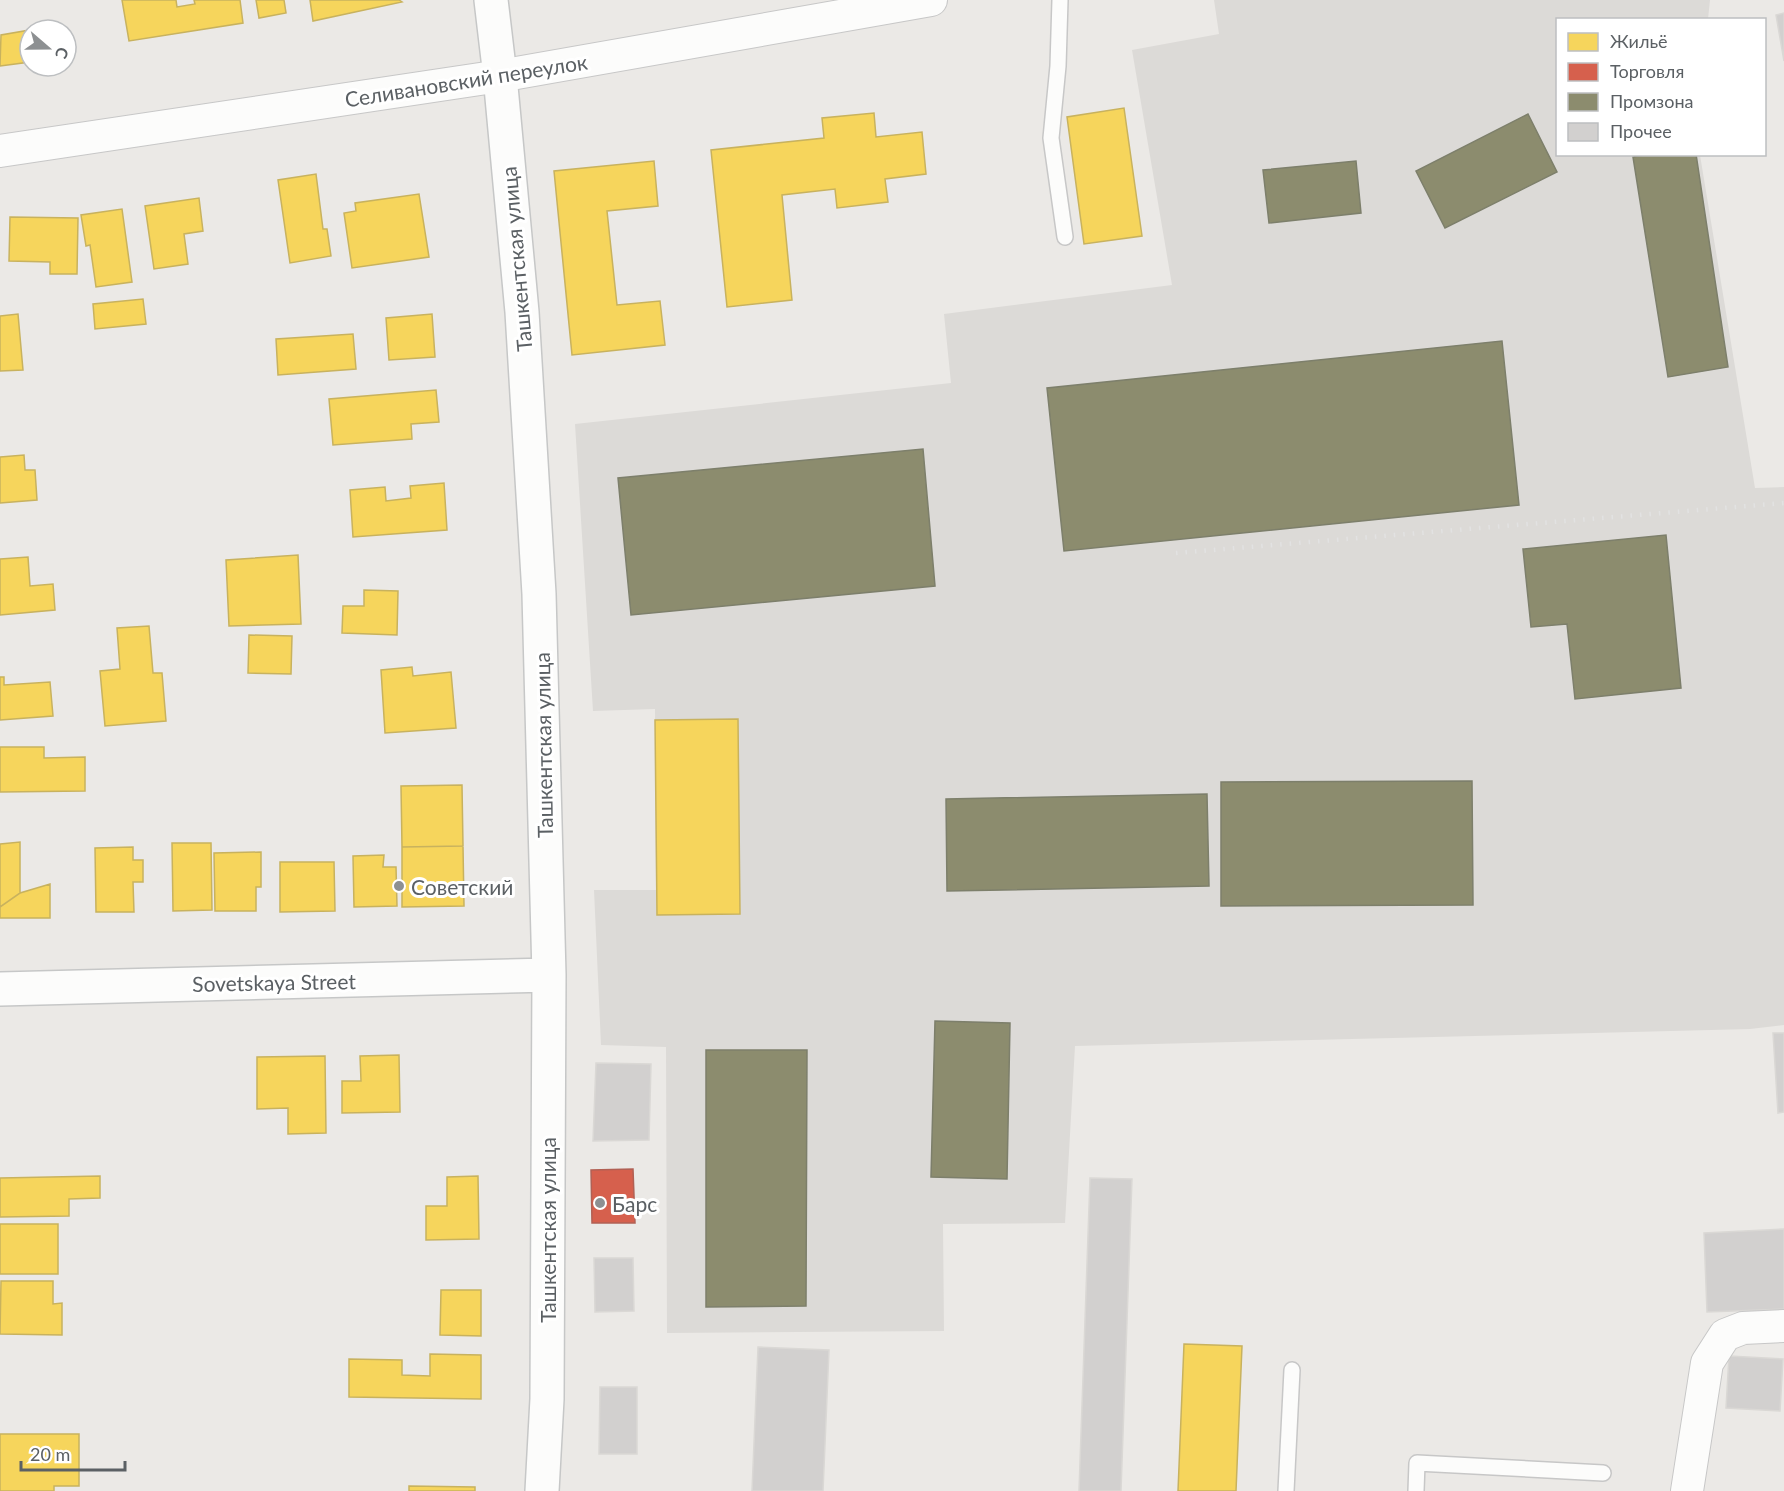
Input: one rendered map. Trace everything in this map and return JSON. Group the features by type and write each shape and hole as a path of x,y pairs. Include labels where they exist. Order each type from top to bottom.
{"street":[{"name":"Ташкентская улица","path":"491,0 522,312 539,583 549,975 547,1399 542,1491"},
{"name":"Селивановский переулок","path":"0,151 500,76 931,0"},
{"name":"Sovetskaya Street","path":"0,989 549,975"},
{"path":"1687,1491 1707,1363 1725,1335 1743,1328 1784,1326"}],"lane":[{"path":"1060,0 1058,66 1051,138 1065,237"},
{"path":"1286,1491 1292,1370"},
{"path":"1416,1491 1417,1463 1603,1473"}],"shaded area":[{"path":"1214,0 1710,0 1708,18 1556,18 1556,156 1700,156 1755,488 1784,487 1784,1025 1750,1029 1075,1046 1065,1223 943,1224 944,1331 667,1333 666,1047 601,1045 594,890 656,890 655,709 593,711 575,424 951,383 944,314 1172,285 1132,50 1219,34"}],"building: Жильё":[{"path":"122,0 176,0 177,7 195,4 194,0 240,0 243,23 129,41"},
{"path":"256,0 284,0 286,13 259,18"},
{"path":"310,0 399,0 402,2 313,21"},
{"path":"18,32 18,64 0,66 1,35"},
{"path":"1124,108 1142,236 1084,244 1067,117"},
{"path":"874,113 876,137 922,132 926,174 885,179 888,202 837,208 835,189 782,195 792,300 727,307 711,150 824,138 822,118"},
{"path":"654,161 658,206 607,211 617,305 660,301 665,345 572,355 554,171"},
{"path":"316,174 323,229 327,229 331,256 290,263 278,180"},
{"path":"419,194 429,257 352,268 344,213 356,211 355,203"},
{"path":"199,198 203,231 184,234 188,264 154,269 145,206"},
{"path":"122,209 132,282 96,287 90,245 86,246 81,215"},
{"path":"10,217 78,218 77,274 50,274 50,262 9,261"},
{"path":"143,299 146,324 95,329 93,304"},
{"path":"18,314 23,370 0,371 0,316"},
{"path":"432,314 435,357 389,360 386,318"},
{"path":"353,334 356,369 278,375 276,339"},
{"path":"436,390 439,422 411,424 412,439 333,445 329,399"},
{"path":"24,455 25,470 35,470 37,500 0,503 0,457"},
{"path":"444,483 447,530 353,537 350,490 385,487 386,501 411,498 410,486"},
{"path":"298,555 301,624 229,626 226,560"},
{"path":"28,557 30,586 53,584 55,610 0,615 0,559"},
{"path":"364,590 398,591 397,635 342,633 343,606 364,606"},
{"path":"149,626 153,673 162,673 166,721 105,726 100,671 120,669 117,628"},
{"path":"249,635 292,636 291,674 248,673"},
{"path":"412,667 413,676 451,672 456,728 385,733 381,670"},
{"path":"0,677 4,677 4,685 50,682 53,716 0,720"},
{"path":"738,719 740,914 657,915 655,720"},
{"path":"0,747 44,747 44,758 85,757 85,791 0,792"},
{"path":"462,785 463,846 402,847 401,786"},
{"path":"20,842 20,893 0,907 0,844"},
{"path":"172,843 211,843 212,910 173,911"},
{"path":"463,846 464,906 402,907 402,847"},
{"path":"133,847 133,860 143,860 143,882 133,882 134,912 96,912 95,848"},
{"path":"261,852 261,887 256,887 256,911 215,911 214,853"},
{"path":"384,855 383,867 396,867 397,906 354,907 353,856"},
{"path":"280,862 334,862 335,911 280,912"},
{"path":"50,884 50,918 0,918 0,907 20,893"},
{"path":"399,1055 400,1112 342,1113 342,1081 361,1081 360,1056"},
{"path":"325,1056 326,1133 288,1134 288,1108 257,1109 257,1057"},
{"path":"100,1176 100,1198 69,1199 69,1216 0,1217 0,1178"},
{"path":"478,1176 479,1239 426,1240 426,1206 447,1206 447,1177"},
{"path":"0,1224 58,1224 58,1274 0,1274"},
{"path":"1,1281 53,1281 53,1304 62,1303 62,1335 0,1334"},
{"path":"441,1290 481,1290 481,1336 440,1335"},
{"path":"1184,1344 1242,1346 1236,1491 1178,1491"},
{"path":"430,1354 481,1355 481,1399 349,1397 349,1359 402,1360 402,1375 430,1376"},
{"path":"0,1434 79,1434 79,1486 54,1486 54,1491 0,1491"},
{"path":"409,1486 475,1487 475,1491 409,1491"}],"building: Торговля":[{"path":"633,1169 635,1223 592,1223 591,1170"}],"building: Промзона":[{"path":"1528,114 1557,172 1445,228 1416,171"},
{"path":"1696,156 1728,367 1668,377 1633,157"},
{"path":"1356,161 1361,213 1269,223 1263,170"},
{"path":"1502,341 1519,505 1064,551 1047,388"},
{"path":"923,449 935,586 631,615 618,478"},
{"path":"1666,535 1681,688 1575,699 1567,624 1531,627 1523,549"},
{"path":"1472,781 1473,905 1221,906 1221,782"},
{"path":"1207,794 1209,886 947,891 946,799"},
{"path":"935,1021 1010,1023 1007,1179 931,1177"},
{"path":"706,1050 807,1050 806,1306 706,1307"}],"building: Прочее":[{"path":"1784,13 1784,61 1776,15"},
{"path":"1773,1033 1784,1033 1784,1112 1778,1113"},
{"path":"596,1063 651,1064 649,1140 593,1141"},
{"path":"1090,1178 1132,1179 1121,1491 1079,1491"},
{"path":"1784,1229 1784,1309 1707,1312 1704,1233"},
{"path":"594,1258 633,1258 634,1311 595,1312"},
{"path":"758,1347 829,1350 823,1491 752,1491"},
{"path":"1729,1356 1783,1359 1780,1411 1726,1408"},
{"path":"600,1387 637,1387 637,1454 599,1454"}],"railway":[{"path":"1176,553 1784,503"}],"place":[{"name":"Советский","path":"399,886"},
{"name":"Барс","path":"600,1203"}]}
